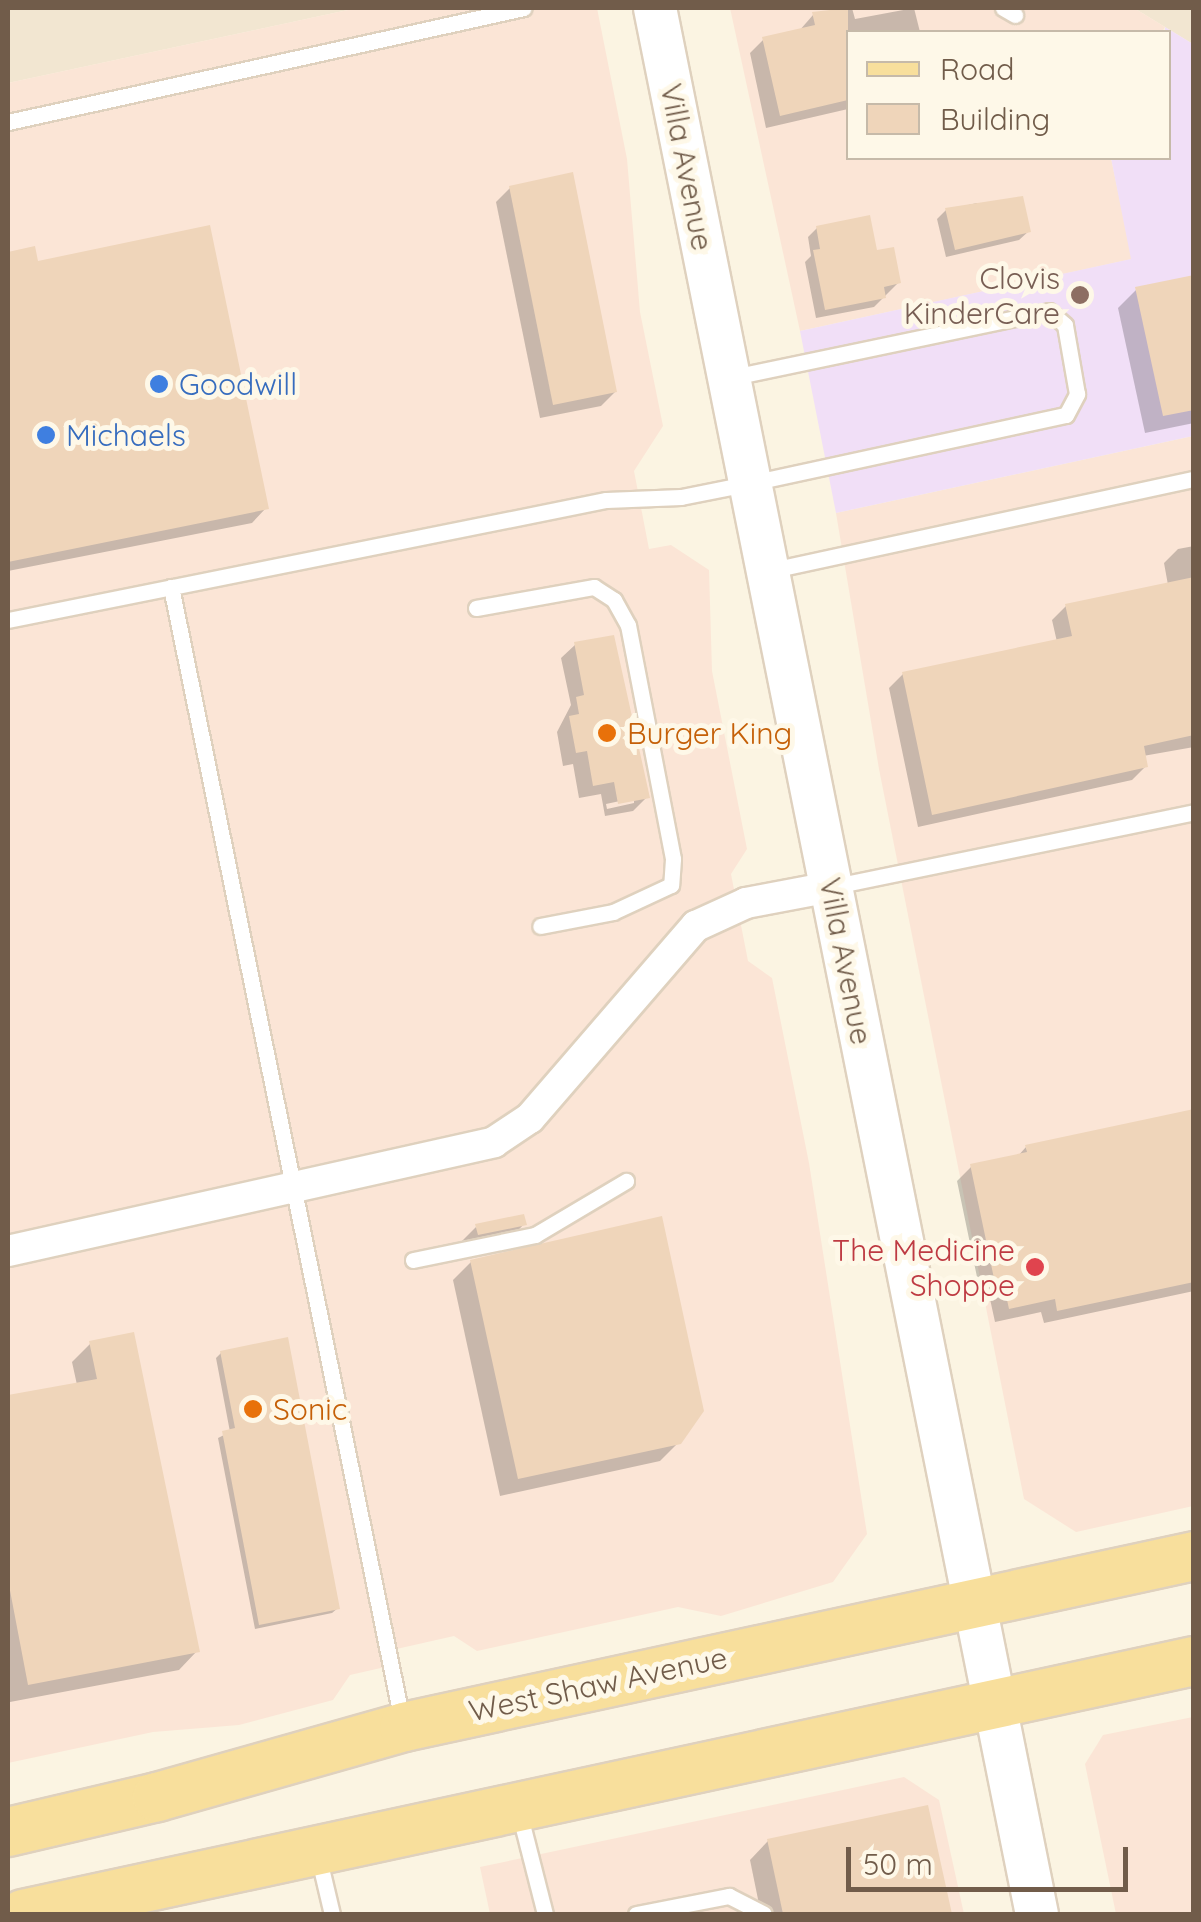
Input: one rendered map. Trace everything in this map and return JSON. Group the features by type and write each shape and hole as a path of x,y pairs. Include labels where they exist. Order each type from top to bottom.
{"main road":[{"name":"Villa Avenue","path":"656,8 1036,1914"},
{"name":"West Shaw Avenue","path":"8,1832 157,1797 404,1727 1194,1556"},
{"path":"23,1914 992,1708 1194,1661"}],"street":[{"path":"8,1251 451,1156 512,1132 696,926 746,903 832,887"}],"lane":[{"path":"8,122 524,8"},
{"path":"8,620 606,500 681,497 751,483 1066,415 1077,394 1065,326 1049,311 729,378"},
{"path":"768,571 1194,479"},
{"path":"476,608 594,586 614,600 628,625 673,859 671,885 613,912 540,926"},
{"path":"171,587 404,1727"},
{"path":"832,887 1194,812"},
{"path":"413,1260 535,1234 626,1181"},
{"path":"518,1808 544,1914"},
{"path":"318,1852 332,1914"},
{"path":"636,1914 729,1896 764,1914"}],"shaded area":[{"path":"8,8 357,8 8,83"},
{"path":"357,8 597,8 627,159 640,312 663,426 634,471 649,549 671,545 709,570 712,671 747,849 731,874 748,961 772,978 809,1163 867,1534 833,1582 721,1616 678,1607 477,1651 454,1636 392,1650 394,1665 350,1675 333,1700 239,1725 153,1732 8,1763 8,83"},
{"path":"730,8 1134,8 1165,27 846,30 846,160 1111,160 1132,259 800,331"},
{"path":"1134,8 1193,8 1193,44"},
{"name":"Clovis KinderCare","path":"1171,31 1193,44 1193,436 836,513 800,331 1131,259 1111,160 1171,160"},
{"path":"1193,436 1193,1506 1076,1532 1024,1499 879,769 836,513"},
{"path":"1193,1717 1193,1914 1116,1914 1085,1764 1103,1735"},
{"path":"904,1777 939,1800 964,1914 490,1914 480,1867"}],"building":[{"path":"848,8 846,100 780,116 762,37 815,25 812,12"},
{"path":"573,172 617,392 553,405 509,186"},
{"path":"1023,196 1031,232 955,250 945,208"},
{"path":"870,215 877,250 894,247 901,283 884,287 886,298 825,310 813,250 820,249 816,226"},
{"name":"Goodwill","path":"210,225 269,509 8,562 8,252 35,246 38,261"},
{"path":"1194,275 1194,410 1163,416 1135,287"},
{"path":"1194,577 1194,735 1144,746 1148,767 932,815 902,672 1072,636 1065,604"},
{"name":"Burger King","path":"614,635 650,798 618,804 614,782 593,786 587,751 576,753 569,716 579,714 576,697 584,695 574,642"},
{"path":"1194,1109 1194,1282 1057,1311 1055,1299 1009,1309 1004,1286 996,1288 970,1164 1027,1152 1025,1145"},
{"path":"524,1214 527,1225 478,1235 475,1224"},
{"path":"662,1216 704,1411 681,1444 518,1479 470,1260"},
{"path":"134,1332 200,1652 28,1685 8,1580 8,1395 97,1379 89,1341"},
{"path":"288,1337 340,1609 259,1625 222,1431 235,1428 220,1351"},
{"path":"928,1805 952,1914 783,1914 767,1839"}],"place":[{"name":"Clovis KinderCare","path":"1080,295"},
{"name":"Goodwill","path":"159,384"},
{"name":"Michaels","path":"46,435"},
{"name":"Burger King","path":"607,733"},
{"name":"The Medicine Shoppe","path":"1035,1267"},
{"name":"Sonic","path":"253,1409"}]}
